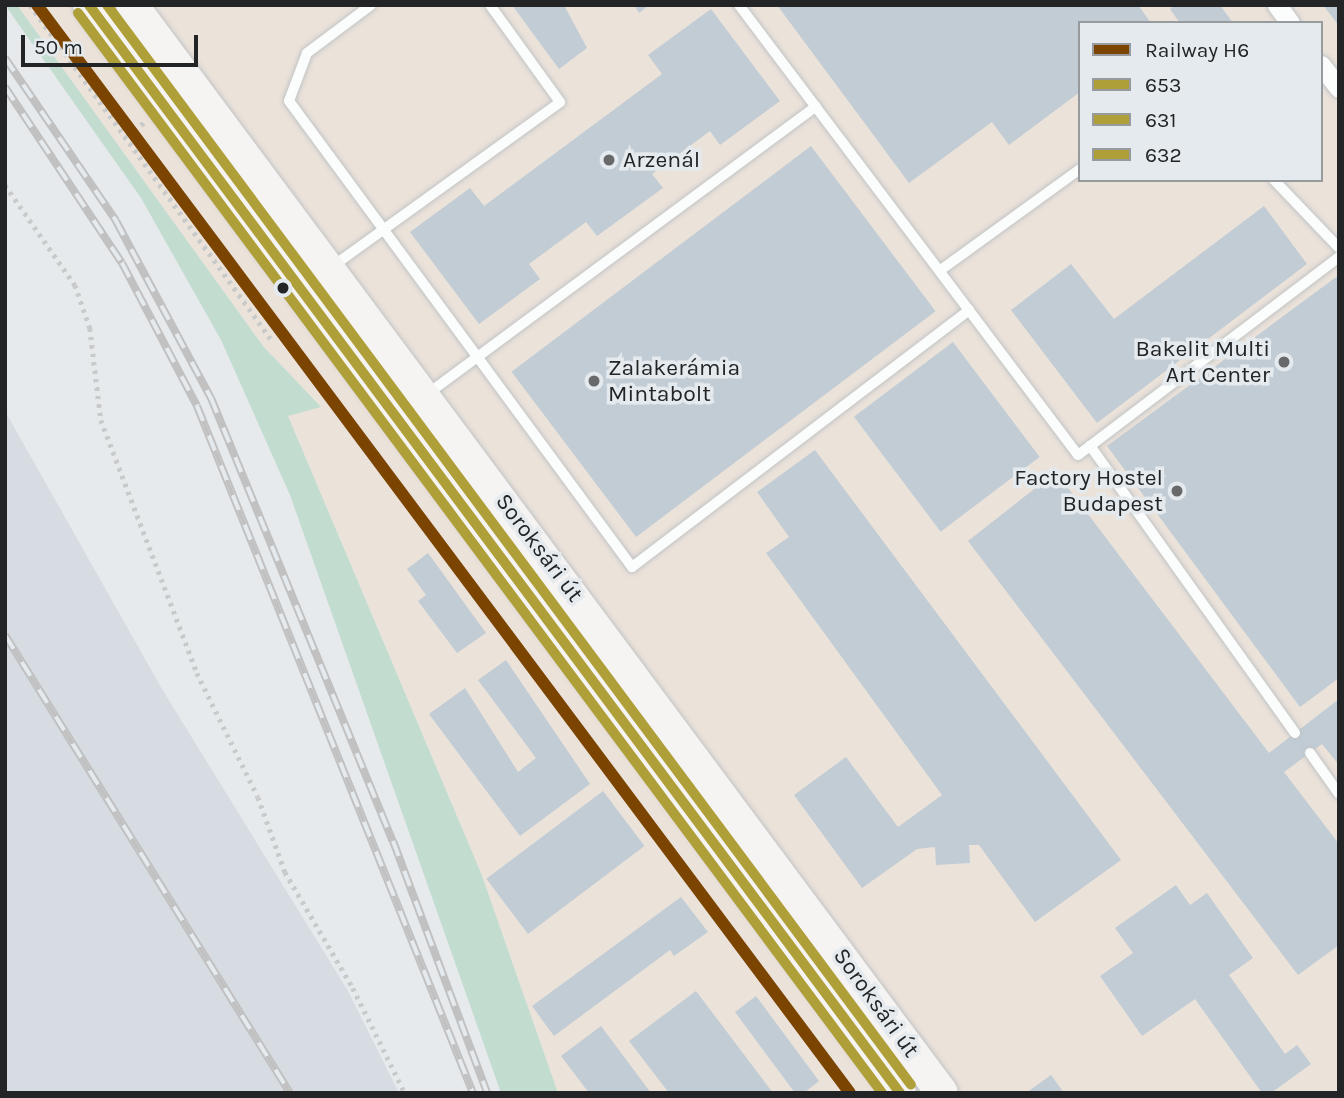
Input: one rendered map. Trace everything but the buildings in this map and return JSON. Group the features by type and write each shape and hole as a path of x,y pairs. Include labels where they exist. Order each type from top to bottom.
{"main road":[{"name":"Soroksári út","path":"89,5 900,1093"},
{"name":"Soroksári út","path":"132,5 426,395 942,1093"}],"street":[{"path":"1277,5 1289,21"},
{"path":"1323,68 1339,88"}],"lane":[{"path":"371,5 307,53 289,101 382,231 632,567 969,310"},
{"path":"330,269 560,102 490,5"},
{"path":"739,5 942,269 969,310 1078,455 1339,257"},
{"path":"426,395 816,106"},
{"path":"942,269 1078,170"},
{"path":"1276,182 1339,248"},
{"path":"1090,446 1295,733"},
{"path":"1310,753 1339,794"}],"path":[{"path":"30,5 127,136 272,341"},
{"path":"127,136 152,117"},
{"path":"5,185 75,285 90,328 101,420 197,673 258,797 285,872 354,988 405,1093"}],"shaded area":[{"path":"17,5 1339,5 1339,1093 558,1093 481,873 288,416 320,406 263,346"},
{"path":"5,411 162,689 348,991 399,1093 5,1093"}],"green space":[{"path":"5,5 17,5 263,346 321,407 288,416 481,873 558,1093 501,1093 290,495 221,340 141,198"}],"railway":[{"path":"5,58 116,221 211,398 393,841 487,1093"},
{"path":"5,87 122,263 197,406 473,1093"},
{"path":"5,635 290,1093"}],"rail line":[{"name":"H6","path":"37,5 850,1093"}],"transit line":[{"name":"653","path":"89,5 900,1093"},
{"name":"632","path":"107,5 911,1085"},
{"name":"631","path":"78,13 882,1093"}],"place":[{"name":"Arzenál","path":"609,160"},
{"name":"Bakelit Multi Art Center","path":"1284,362"},
{"name":"Zalakerámia Mintabolt","path":"594,381"},
{"name":"Factory Hostel Budapest","path":"1177,491"}]}
